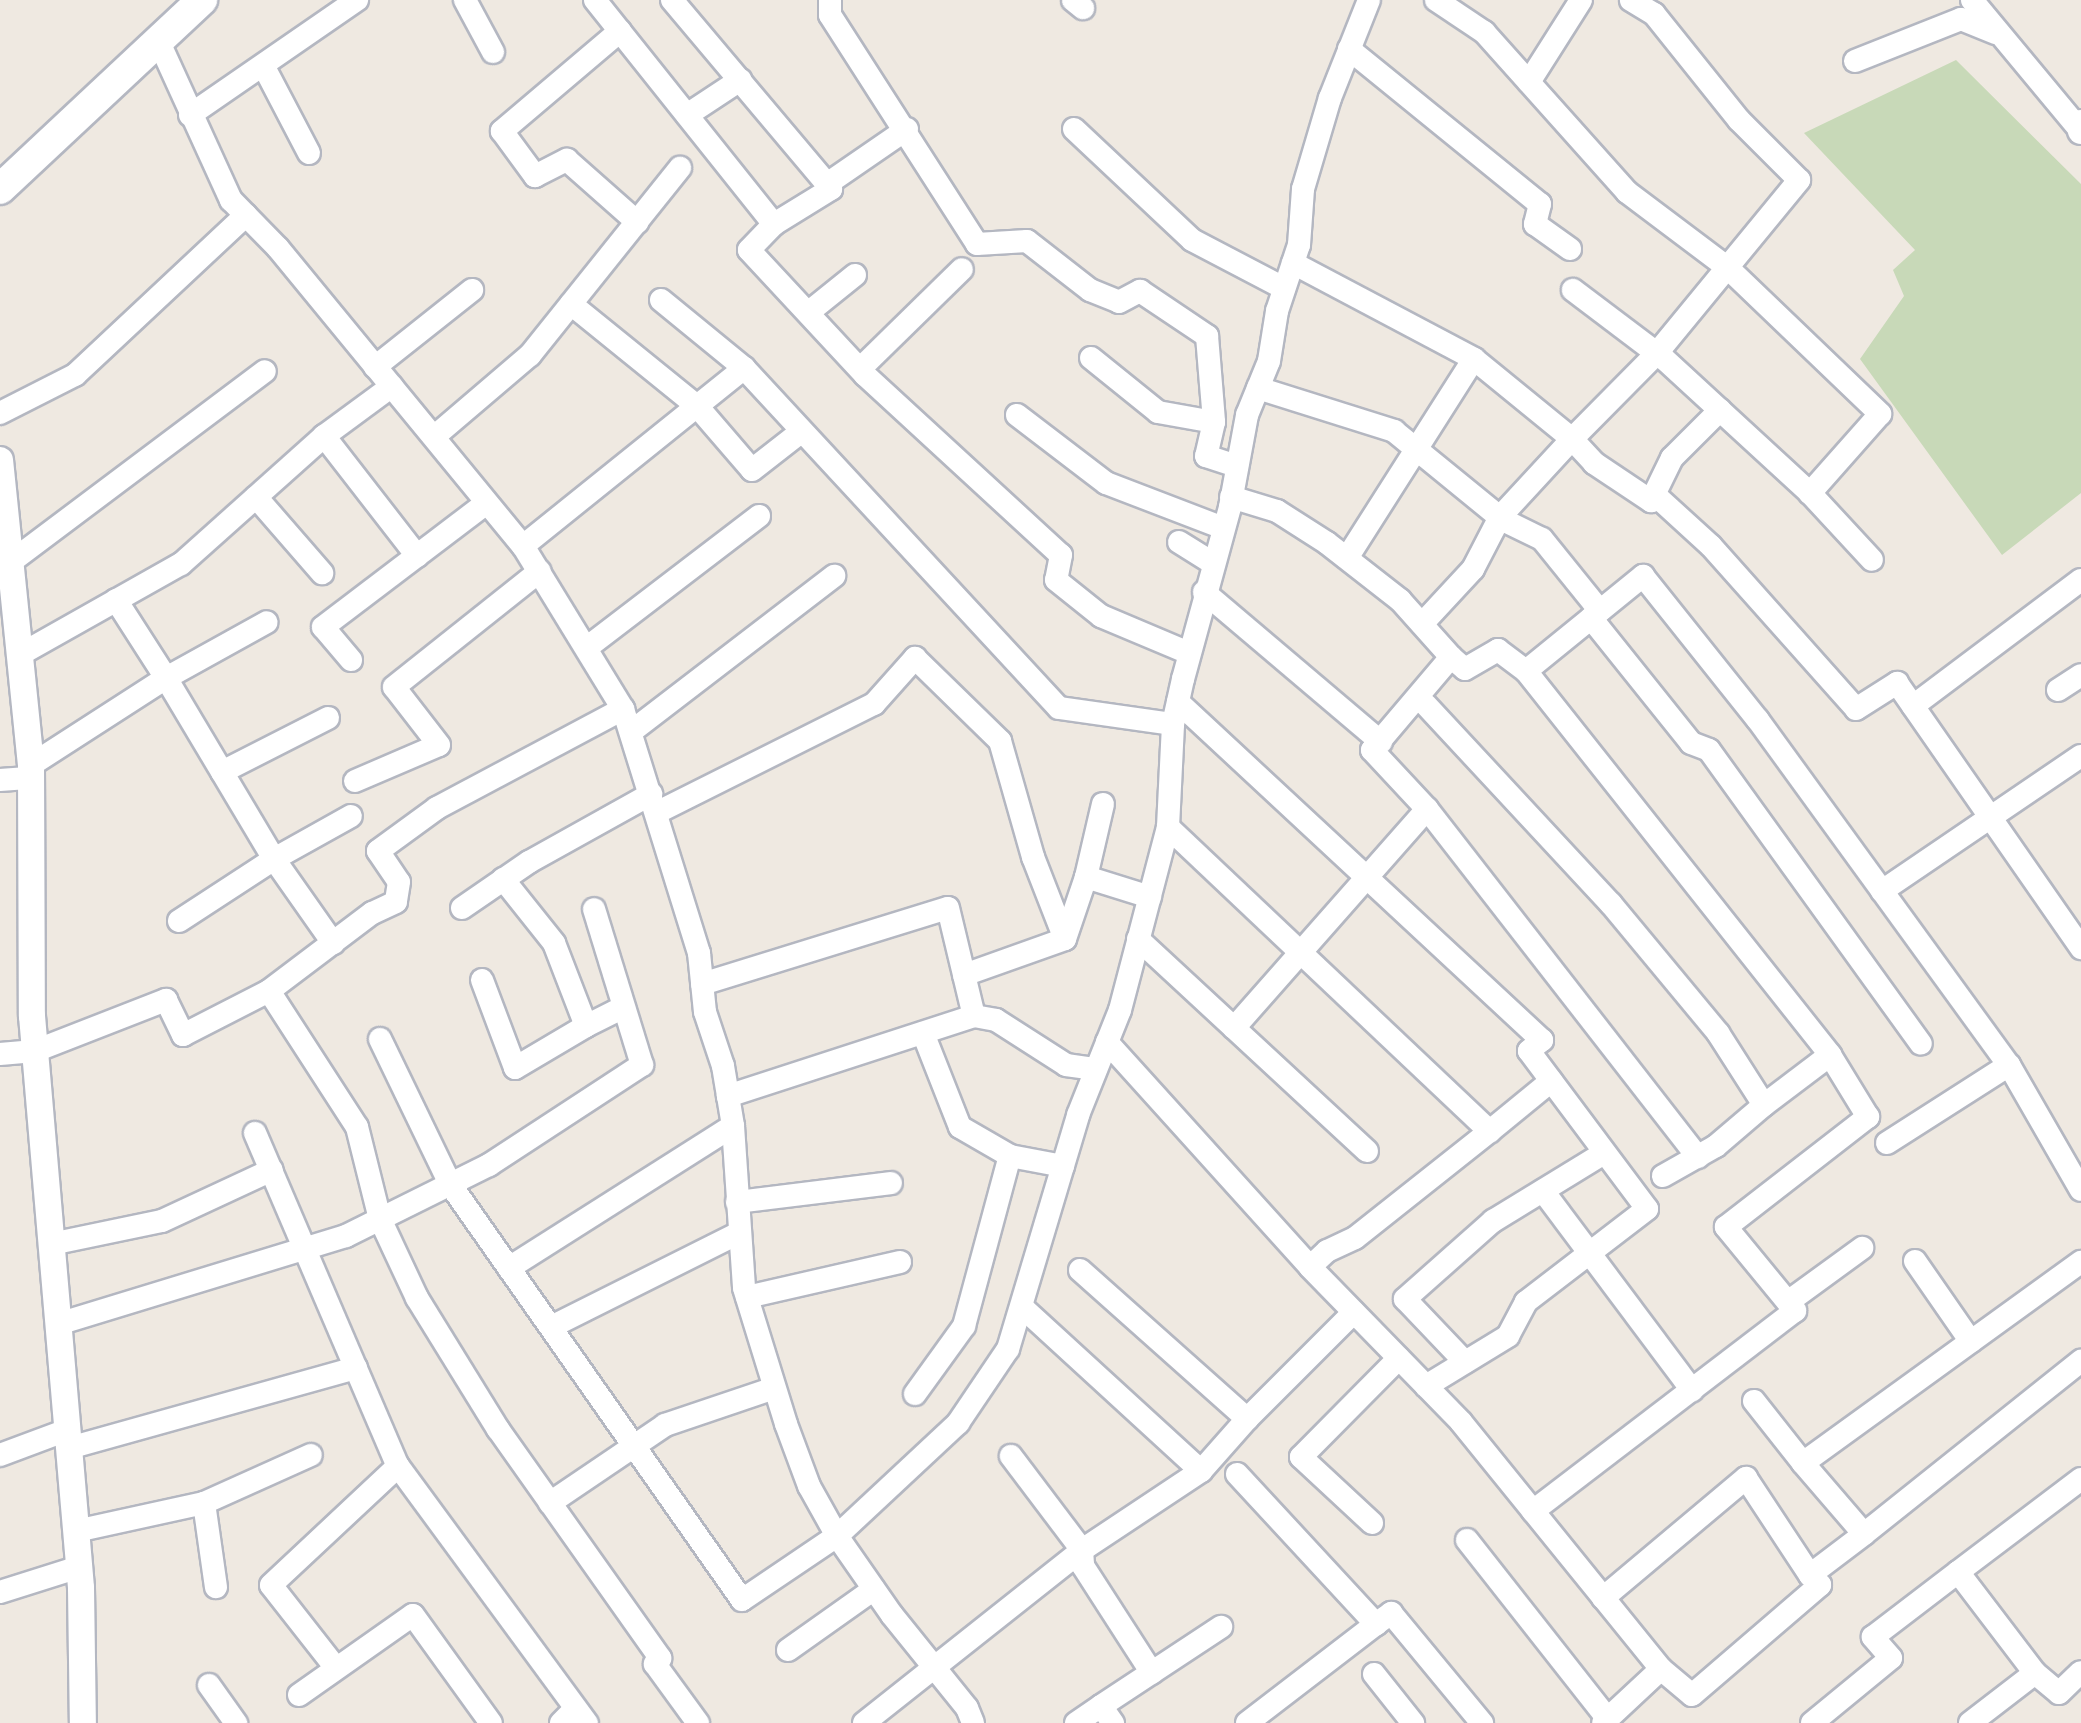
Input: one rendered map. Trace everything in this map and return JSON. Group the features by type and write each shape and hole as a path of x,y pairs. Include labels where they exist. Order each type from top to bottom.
{"main road":[{"path":"0,189 202,0"}],"street":[{"path":"465,0 493,52"},
{"path":"595,0 774,224"},
{"path":"672,0 831,189 774,224 749,250 861,368 1061,555 1056,580 1101,616 1189,653"},
{"path":"830,0 830,15 907,129 977,244 1027,241 1090,290 1119,302 1140,291 1207,336 1214,422 1206,456 1237,466"},
{"path":"380,1039 450,1184 742,1600 837,1536 958,1423 1008,1349 1063,1166 1107,1042 1138,939 1168,827 1176,713 1189,653 1293,263 1303,189 1349,49 1369,0"},
{"path":"1436,0 1484,32 1627,192 1728,268 1880,414 1810,493"},
{"path":"1529,82 1581,0"},
{"path":"1422,624 1473,569 1500,517 1657,353 1799,180 1739,120 1654,14 1631,0"},
{"path":"1972,0 2081,130"},
{"path":"190,115 264,67 344,4"},
{"path":"1855,61 1961,19 1997,33"},
{"path":"620,31 502,131 535,176 567,160 637,222"},
{"path":"158,40 231,200 435,436 485,504 523,546 589,646 623,709 699,953 702,984 733,1126 739,1233 747,1297 774,1388 809,1486 837,1536 973,1723"},
{"path":"1349,49 1540,204 1535,224 1570,249"},
{"path":"264,67 309,153"},
{"path":"687,115 740,80"},
{"path":"2081,123 2081,130"},
{"path":"827,184 907,129"},
{"path":"1074,129 1192,240 1284,288"},
{"path":"435,436 530,355 680,168"},
{"path":"0,413 75,375 246,215"},
{"path":"1293,263 1474,359 1572,439 1606,471 1651,501 1672,458 1720,410"},
{"path":"861,368 962,269"},
{"path":"809,312 855,275"},
{"path":"375,367 472,290"},
{"path":"1573,290 1657,353 1810,493 1872,560"},
{"path":"661,300 744,368 1059,708 1176,713 1365,875 1542,1040 1529,1051 1647,1209 1526,1302 1508,1336 1426,1386"},
{"path":"571,304 697,406 752,470 802,431"},
{"path":"1091,358 1158,412 1214,422"},
{"path":"1347,558 1474,359"},
{"path":"523,546 744,368"},
{"path":"12,561 265,371"},
{"path":"21,654 181,564 324,436 392,386"},
{"path":"1258,388 1394,431 1500,517 1542,539 1691,743 1709,750 1921,1044"},
{"path":"1017,415 1106,483 1223,528"},
{"path":"324,436 417,556"},
{"path":"0,460 31,772 35,1051 79,1567 83,1723"},
{"path":"1654,494 1711,546 1856,709 1897,683 2081,948"},
{"path":"256,497 322,573"},
{"path":"1231,497 1277,511 1347,558 1422,624 1465,669 1498,650 1526,671 1830,1055 1868,1117 1726,1227 1795,1311 1533,1511"},
{"path":"351,660 323,627 485,504"},
{"path":"589,646 759,516"},
{"path":"1179,542 1212,563"},
{"path":"355,781 439,745 394,687 540,571"},
{"path":"632,731 834,576"},
{"path":"1526,671 1643,576 1758,720 2009,1065 2081,1190"},
{"path":"1913,706 2081,580"},
{"path":"1204,592 1381,742"},
{"path":"116,600 274,859 333,943"},
{"path":"0,780 31,772 166,678 267,622"},
{"path":"1451,657 1372,750 1427,809 1698,1157"},
{"path":"462,908 503,879 654,804 874,704 915,658 1000,741 1033,857 1065,939"},
{"path":"2058,690 2081,675"},
{"path":"1426,705 1611,904 1718,1033 1764,1105"},
{"path":"0,1054 35,1051 166,1000 183,1035 269,991 401,895 399,882 378,851 437,808 623,709"},
{"path":"222,772 328,718"},
{"path":"1882,891 2081,756"},
{"path":"1065,939 1086,877 1103,804"},
{"path":"1234,1028 1303,954 1365,875 1427,809"},
{"path":"179,921 274,859 351,816"},
{"path":"1168,827 1490,1131"},
{"path":"1086,877 1150,897"},
{"path":"503,879 554,943 586,1026"},
{"path":"702,984 948,908 974,1016"},
{"path":"58,1324 306,1248 380,1219 489,1165 642,1065 594,909"},
{"path":"964,975 1065,939"},
{"path":"1138,939 1367,1151"},
{"path":"482,980 515,1068 624,1007"},
{"path":"269,991 357,1127 380,1219 417,1298 550,1503 660,1658 655,1664 698,1723"},
{"path":"728,1096 974,1016 996,1020 1066,1065 1096,1069"},
{"path":"923,1033 960,1127 1010,1156 1063,1166"},
{"path":"1107,1042 1310,1267 1426,1386 1533,1511 1603,1598 1661,1669 1692,1695 1820,1585 1810,1575 1746,1478 1603,1598"},
{"path":"1663,1176 1698,1157 1830,1055"},
{"path":"1887,1143 2009,1065"},
{"path":"1310,1267 1327,1251 1355,1238 1551,1081"},
{"path":"509,1268 733,1126"},
{"path":"255,1133 398,1466 574,1718"},
{"path":"1465,1362 1405,1299 1493,1221 1604,1153"},
{"path":"915,1394 964,1326 1010,1156"},
{"path":"51,1244 162,1221 272,1170"},
{"path":"737,1202 891,1183"},
{"path":"1543,1191 1692,1390"},
{"path":"551,1327 739,1233"},
{"path":"1788,1302 1862,1248"},
{"path":"1915,1261 1971,1342"},
{"path":"747,1297 900,1262"},
{"path":"1803,1463 2081,1262"},
{"path":"1080,1270 1247,1419"},
{"path":"1022,1307 1201,1471"},
{"path":"864,1723 1082,1550 1201,1471 1247,1419 1354,1312"},
{"path":"1372,1523 1301,1457 1399,1358"},
{"path":"1810,1575 2081,1361"},
{"path":"0,1455 356,1368"},
{"path":"550,1503 665,1425 774,1388"},
{"path":"1754,1401 1864,1534"},
{"path":"76,1531 204,1503 311,1455"},
{"path":"1011,1456 1082,1550 1083,1566 1152,1673"},
{"path":"336,1668 271,1585 398,1466"},
{"path":"1237,1474 1376,1624"},
{"path":"1812,1723 1891,1658 1873,1637 2081,1479"},
{"path":"204,1503 216,1587"},
{"path":"1467,1540 1605,1721 1661,1669"},
{"path":"0,1592 79,1567"},
{"path":"1958,1572 2035,1673 2059,1693 2081,1672"},
{"path":"788,1650 874,1589"},
{"path":"1247,1723 1391,1613 1482,1723"},
{"path":"299,1695 413,1615 491,1723"},
{"path":"1076,1723 1107,1714 1152,1673 1221,1627"},
{"path":"1970,1723 1996,1716 2035,1673"},
{"path":"1374,1674 1413,1723"},
{"path":"209,1685 236,1723"}],"green space":[{"path":"1956,60 2081,184 2081,493 2002,555 1860,359 1904,296 1893,270 1915,250 1804,133"}]}
